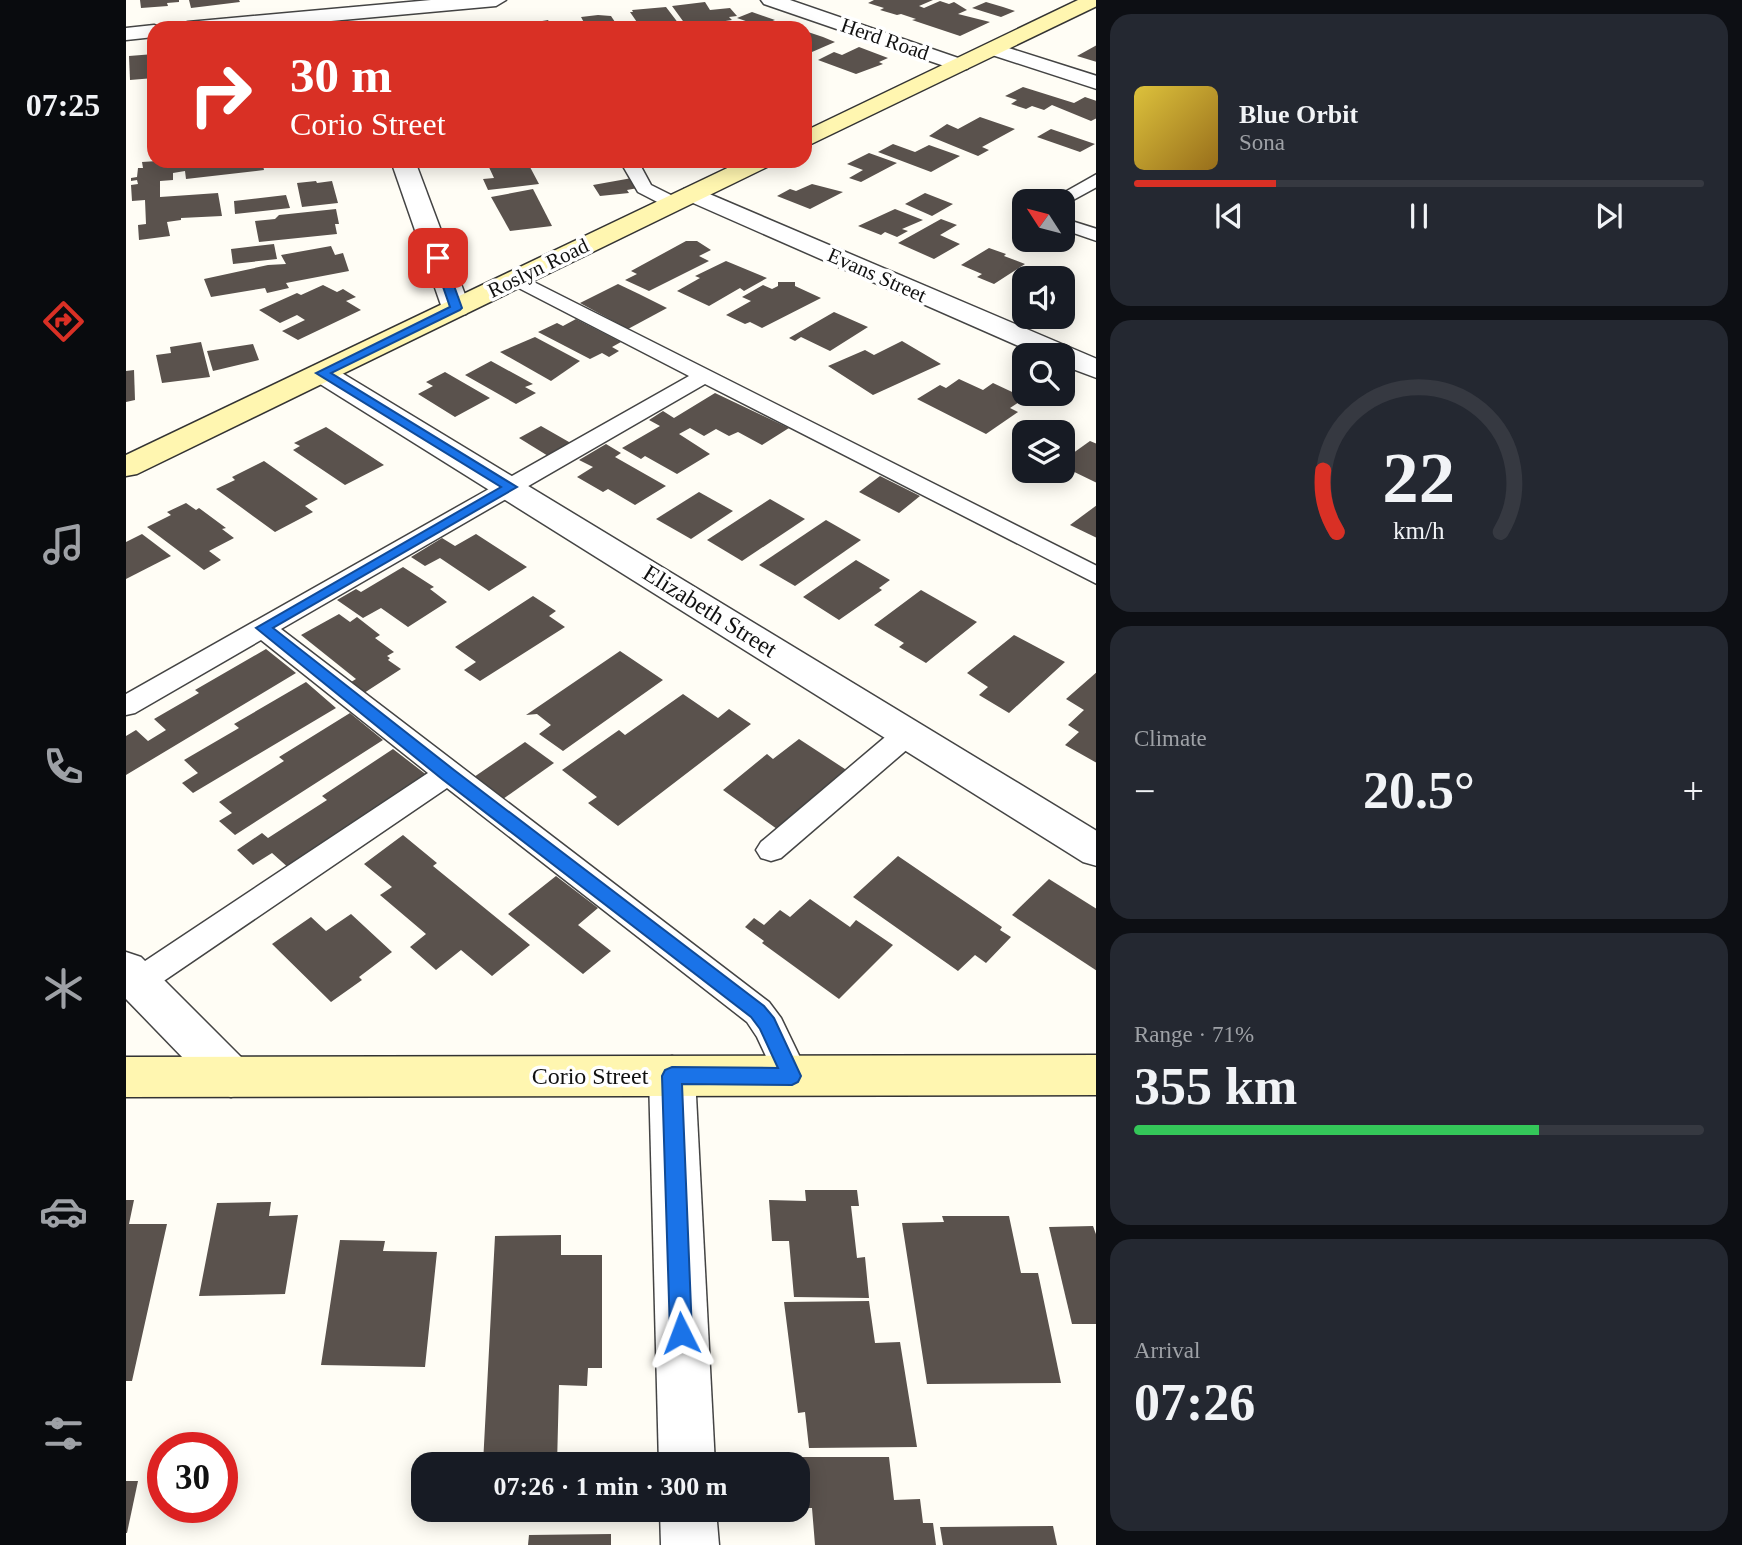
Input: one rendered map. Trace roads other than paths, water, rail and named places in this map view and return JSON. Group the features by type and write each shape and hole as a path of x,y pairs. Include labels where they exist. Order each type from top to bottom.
{"street":[{"path":"270,21 496,0"},
{"name":"Herd Road","path":"771,0 960,65"},
{"path":"812,136 1093,0"},
{"path":"126,34 147,32"},
{"path":"993,49 1096,83"},
{"path":"406,168 456,308"},
{"name":"Roslyn Road","path":"126,467 746,168"},
{"name":"Evans Street","path":"683,198 1033,343"},
{"name":"Evans Street","path":"1075,361 1096,370"},
{"name":"Elizabeth Street","path":"322,373 1096,851"},
{"path":"132,976 231,1077"},
{"name":"Corio Street","path":"126,1077 1096,1075"},
{"path":"672,1076 686,1452"},
{"path":"689,1522 690,1545"}],"lane":[{"path":"633,168 644,188 683,198"},
{"path":"1075,191 1096,179"},
{"path":"1075,228 1096,236"},
{"path":"516,279 1096,576"},
{"path":"126,706 703,376"},
{"path":"263,628 758,1012 769,1028 792,1076"},
{"path":"771,849 907,734"},
{"path":"132,976 448,774"}]}
